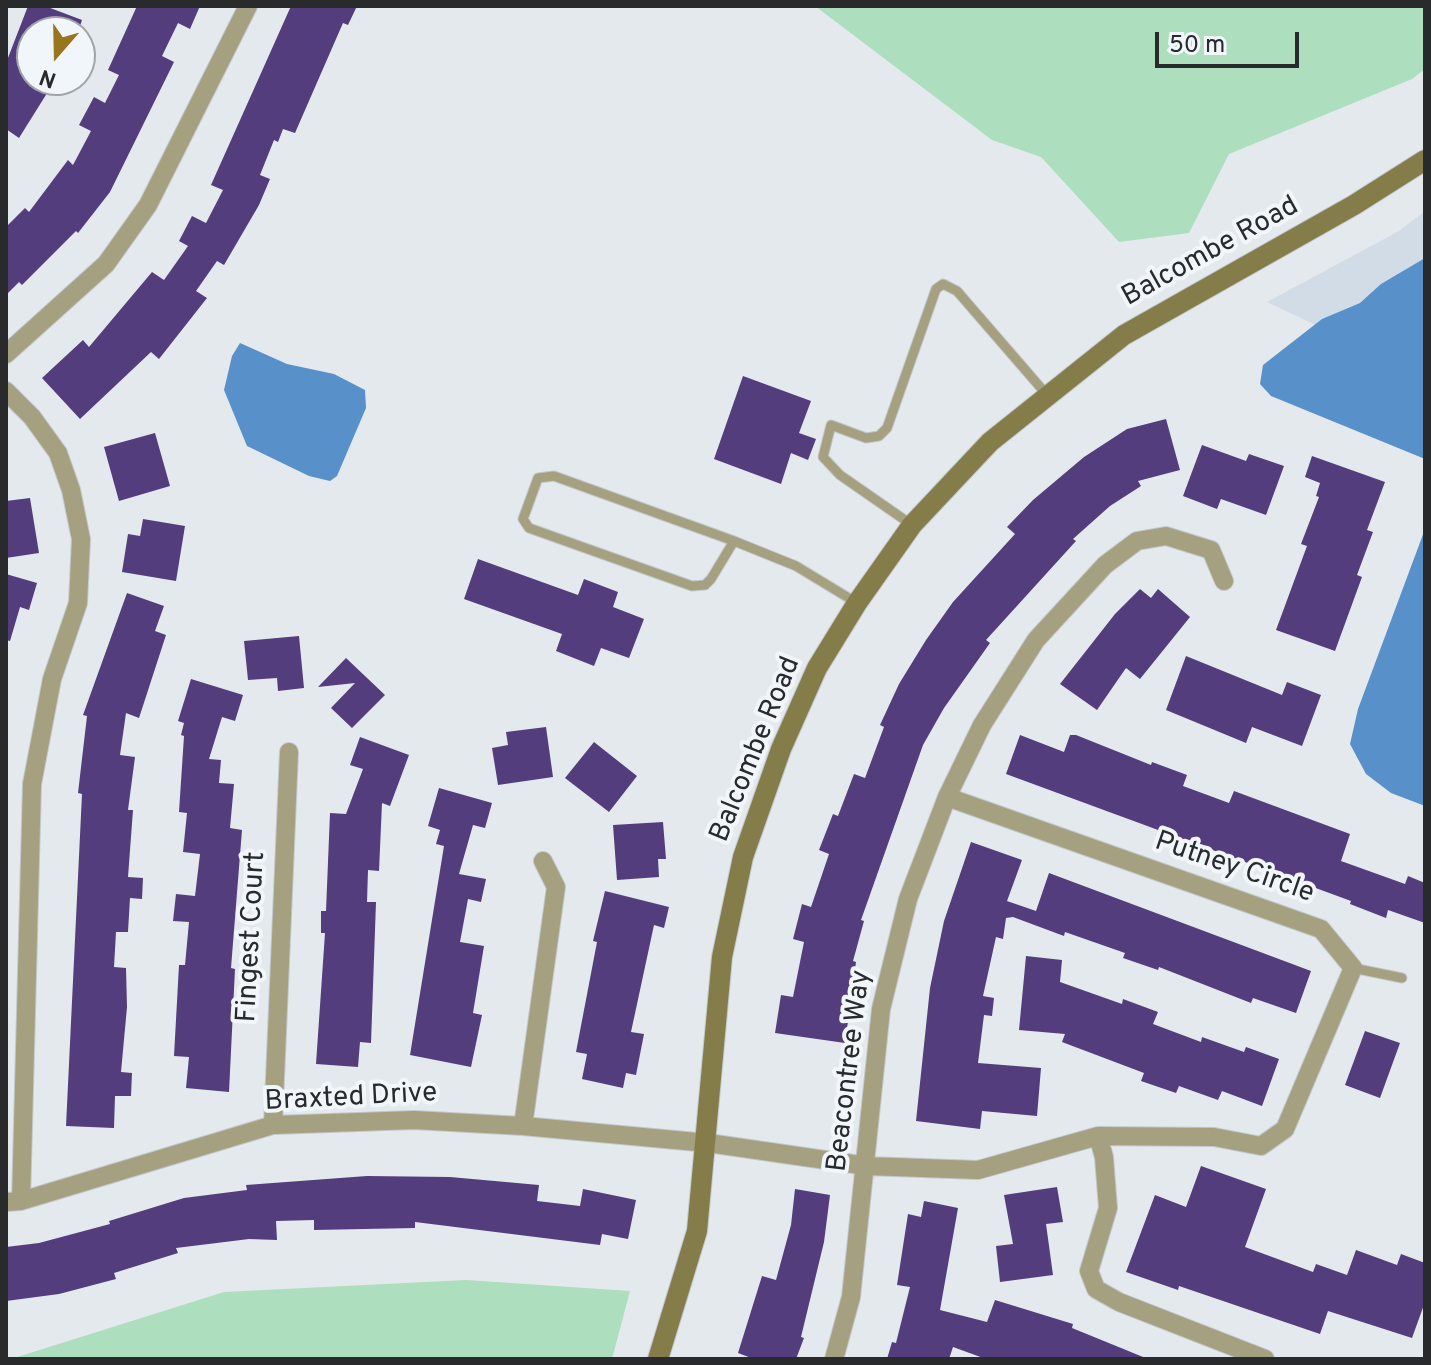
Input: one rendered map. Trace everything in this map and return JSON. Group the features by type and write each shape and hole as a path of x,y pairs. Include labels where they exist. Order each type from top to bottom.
{"street":[{"path":"6,354 106,264 148,205 248,6"},
{"name":"Balcombe Road","path":"658,1359 697,1231 708,1143 722,957 743,857 781,749 817,668 857,603 912,525 990,442 1047,395 1124,335 1354,205 1425,160"},
{"path":"6,391 32,417 58,453 81,539 78,603 52,679 32,784 14,1201"},
{"name":"Beacontree Way","path":"834,1359 851,1297 881,1009 908,899 947,797 982,725 1036,640 1105,565 1137,541 1166,536 1211,550 1224,581"},
{"name":"Fingest Court","path":"273,1125 289,752"},
{"name":"Putney Circle","path":"947,797 1321,929 1353,968"},
{"path":"523,1126 556,887 543,861"},
{"path":"708,1143 867,1166 978,1170 1098,1136 1214,1137 1261,1146 1285,1129 1291,1119 1353,968"},
{"name":"Braxted Drive","path":"14,1201 273,1125 414,1120 523,1126 708,1143"},
{"path":"1098,1136 1104,1157 1108,1208 1089,1271 1096,1289 1119,1302 1265,1359"}],"lane":[{"path":"912,525 840,475 823,457 831,425 866,438 879,436 887,428 936,289 943,284 957,291 1047,395"},
{"path":"734,541 711,579 705,585 692,586 529,528 523,519 538,478 554,476 734,541 796,566 857,603"},
{"path":"1353,968 1402,978"}],"shaded area":[{"path":"1425,211 1425,377 1267,302 1399,231"}],"green space":[{"path":"815,6 1425,6 1425,69 1412,79 1229,154 1189,233 1119,242 1041,157 992,140"},
{"path":"466,1280 630,1291 612,1359 11,1359 224,1292"}],"water":[{"path":"1425,258 1425,459 1271,396 1260,384 1263,365 1322,319 1360,303 1381,284"},
{"path":"240,343 287,364 334,374 365,390 366,408 337,476 330,481 309,476 247,446 224,390 232,356"},
{"path":"1425,529 1425,806 1391,793 1366,774 1350,744 1358,709"}],"building":[{"path":"28,6 45,6 71,16 24,16"},
{"path":"137,6 200,6 190,29 178,23 162,56 174,62 110,192 78,233 76,231 22,285 19,282 6,295 6,227 25,208 29,212 68,160 73,165 91,131 79,125 94,97 105,103 119,75 108,70"},
{"path":"291,6 357,6 348,25 343,23 295,133 283,129 278,142 274,140 260,175 270,179 259,205 224,265 217,261 196,291 207,298 159,359 151,352 80,419 42,378 83,340 89,347 152,272 164,280 188,246 179,241 192,216 206,223 223,190 211,185"},
{"path":"16,37 16,96 45,96 19,138 6,129 6,63"},
{"path":"743,376 811,401 799,433 816,439 808,460 791,453 781,484 714,459"},
{"path":"1166,419 1180,470 1138,481 1141,486 1110,506 1073,539 1076,541 986,640 990,643 944,708 923,745 861,920 864,921 853,961 856,962 845,1043 775,1033 781,995 793,997 804,942 793,939 802,904 811,907 829,854 819,850 833,814 838,816 854,774 865,778 884,727 880,725 899,684 926,640 953,602 1015,534 1007,527 1033,500 1084,457 1127,429"},
{"path":"155,433 170,486 119,501 104,447"},
{"path":"1202,445 1246,461 1249,454 1284,466 1266,515 1221,499 1217,509 1183,496"},
{"path":"1312,456 1385,482 1367,530 1373,532 1357,575 1362,577 1335,651 1276,630 1307,546 1301,544 1319,497 1316,496 1320,483 1305,477"},
{"path":"30,498 39,553 6,558 6,501"},
{"path":"143,519 185,526 176,581 122,572 128,534 140,536"},
{"path":"478,559 578,595 584,579 618,592 613,607 644,619 629,658 601,648 594,666 556,651 562,634 464,599"},
{"path":"6,574 37,583 29,610 20,607 10,641 6,640"},
{"path":"1140,589 1151,598 1158,589 1190,617 1140,679 1126,668 1097,710 1060,684 1115,614"},
{"path":"127,593 164,606 155,631 166,635 139,718 126,713 120,755 135,757 128,810 133,810 128,877 143,878 142,899 130,898 128,932 116,932 114,967 126,968 127,1007 121,1072 132,1073 131,1096 115,1096 114,1128 66,1126 82,794 78,793 87,716 83,715"},
{"path":"299,636 304,688 278,691 277,678 248,680 244,641"},
{"path":"1186,656 1282,695 1287,682 1321,695 1302,746 1252,727 1246,743 1166,710"},
{"path":"346,658 385,695 352,728 331,708 355,683 318,687"},
{"path":"191,679 243,695 235,721 222,717 209,759 221,760 219,783 234,784 230,828 242,830 231,968 235,969 229,1092 186,1088 189,1057 174,1056 179,965 185,965 189,922 173,921 176,894 195,896 200,854 183,852 187,813 179,812 184,723 178,721"},
{"path":"546,727 553,777 498,785 492,748 508,745 506,732"},
{"path":"1020,735 1064,752 1070,735 1076,735 1151,765 1152,762 1187,775 1183,786 1229,803 1234,791 1350,834 1341,861 1405,884 1408,876 1425,883 1425,923 1388,910 1386,918 1350,904 1351,901 1006,774"},
{"path":"360,737 409,755 390,806 382,803 379,871 368,870 367,902 376,902 371,1043 360,1042 358,1067 316,1064 325,933 321,933 321,911 326,911 330,813 346,814 363,769 350,765"},
{"path":"594,742 637,776 609,812 565,778"},
{"path":"439,788 492,803 485,828 473,825 459,874 486,879 481,902 468,899 460,942 484,946 473,1013 482,1015 471,1067 410,1055 444,846 436,844 440,830 428,826"},
{"path":"663,822 666,859 658,859 659,877 617,880 613,825"},
{"path":"971,842 1022,860 1007,901 1036,911 1049,873 1311,971 1296,1013 1253,998 1251,1003 1159,967 1158,970 1123,958 1125,953 1065,932 1064,936 1013,917 1006,918 1003,939 996,937 983,996 994,998 992,1016 984,1015 978,1063 1041,1068 1037,1116 982,1111 980,1129 916,1121 930,988 944,921"},
{"path":"605,891 669,907 664,928 654,925 631,1032 644,1034 636,1075 626,1073 623,1088 582,1079 587,1054 576,1052 597,942 593,941"},
{"path":"1026,956 1062,960 1060,982 1122,1004 1123,999 1158,1012 1153,1024 1201,1042 1202,1037 1244,1052 1246,1047 1279,1059 1262,1106 1222,1091 1218,1100 1179,1086 1176,1093 1141,1081 1144,1073 1062,1042 1065,1034 1019,1030"},
{"path":"1365,1031 1400,1043 1380,1098 1345,1085"},
{"path":"1201,1166 1266,1189 1245,1247 1313,1272 1316,1264 1347,1275 1356,1250 1397,1265 1401,1254 1425,1263 1425,1302 1412,1338 1328,1311 1320,1334 1179,1286 1178,1290 1126,1272 1155,1195 1186,1207"},
{"path":"367,1176 450,1177 539,1185 537,1201 580,1206 583,1189 636,1200 628,1239 602,1234 600,1245 415,1222 415,1228 314,1230 314,1220 276,1221 277,1240 249,1239 176,1248 178,1253 114,1273 116,1279 59,1294 6,1301 6,1247 39,1243 110,1224 109,1221 184,1198 247,1190 246,1185"},
{"path":"1057,1187 1063,1222 1046,1224 1053,1275 1000,1282 996,1246 1013,1244 1004,1195"},
{"path":"795,1189 830,1195 824,1242 801,1337 804,1338 796,1359 754,1359 738,1353 762,1276 776,1280 791,1225"},
{"path":"924,1201 958,1208 940,1310 987,1322 995,1300 1073,1324 1072,1328 1148,1359 986,1359 953,1347 949,1359 887,1359 892,1342 896,1343 910,1287 897,1285 908,1214 921,1217"}]}
